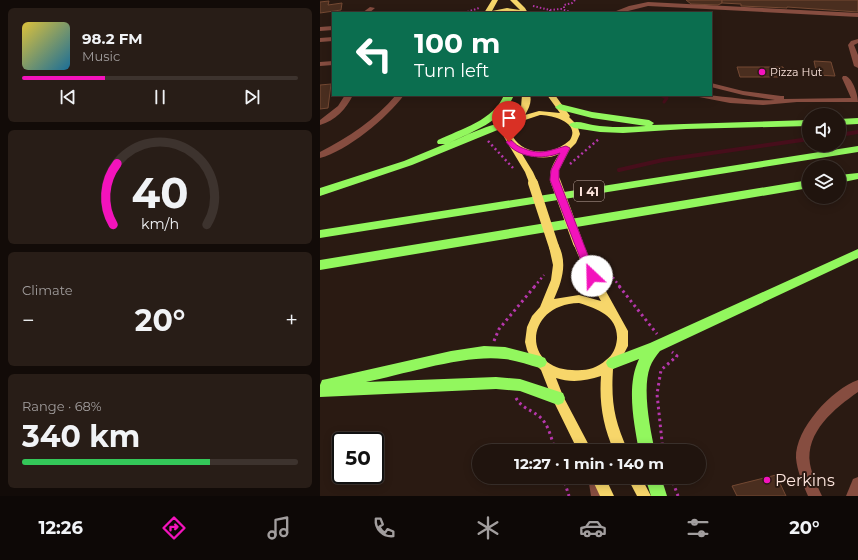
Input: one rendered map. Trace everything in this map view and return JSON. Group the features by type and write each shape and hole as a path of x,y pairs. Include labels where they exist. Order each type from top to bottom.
{"highway":[{"path":"380,172 490,118 500,111 507,102 509,96"},
{"path":"560,107 585,114 614,119 686,126"},
{"path":"320,192 408,163 497,127 516,121"},
{"path":"846,122 858,121"},
{"path":"571,122 600,129 623,130 686,126 802,123"},
{"name":"I 41","path":"320,234 858,149"},
{"path":"846,179 858,176"},
{"name":"I 41","path":"320,265 802,185"},
{"path":"610,365 657,342 858,253"},
{"path":"645,444 643,434 641,373 646,360 657,342"},
{"path":"320,386 484,352 505,353 543,365"},
{"path":"320,390 414,387 464,383 496,383 520,385 558,398"},
{"path":"655,484 659,496"}],"main road":[{"path":"489,12 495,0"},
{"path":"513,0 524,12"},
{"path":"494,12 506,10 519,12"},
{"path":"526,96 525,108 509,129 508,136 509,142 514,147 529,172 554,247 559,272 556,284 549,296 545,309"},
{"path":"514,147 521,151 539,155 558,152 573,143 576,137 576,131 552,96"},
{"path":"516,121 534,114 550,113 571,122"},
{"path":"543,365 560,374 576,377 593,374 610,365 621,350 624,336 621,323 612,312 592,276 554,180 555,170 566,148"},
{"path":"581,444 543,365 531,347 530,339 534,323 545,309 555,303 579,299 597,303 612,312"},
{"path":"610,365 605,398 610,428 618,444"},
{"path":"601,484 607,496"},
{"path":"638,484 644,496"}],"street":[{"path":"616,12 631,3 699,10 858,15"},
{"path":"366,12 372,8"},
{"path":"320,29 332,28"},
{"path":"320,40 332,38"},
{"path":"858,41 853,42 851,45 858,66"},
{"path":"320,64 332,63"},
{"path":"707,96 745,103 797,100 857,100 846,78"},
{"path":"712,85 743,93 797,100"},
{"path":"320,123 342,108 348,96"},
{"path":"320,156 342,144 372,124 383,115 399,96"},
{"path":"814,496 806,474 803,453 807,436 816,420 858,385"},
{"path":"597,484 598,496"},
{"path":"853,496 858,484"}],"path":[{"path":"564,8 564,6 576,0"},
{"path":"530,4 538,8 550,10 561,9 571,12"},
{"path":"467,12 481,7"},
{"path":"568,170 570,164 599,141 601,134"},
{"path":"596,252 601,263 657,342"},
{"path":"662,444 657,394 661,370 677,356 670,349"},
{"path":"566,484 570,496"},
{"path":"674,484 678,496"}],"building":[{"path":"686,0 722,0 722,3 718,5 691,4"},
{"path":"722,0 858,0 858,12 787,7 741,6 741,4 722,3"},
{"path":"329,1 328,5 342,3 341,10 320,13 320,2"},
{"path":"814,61 831,62 835,76 817,75"},
{"name":"Pizza Hut","path":"737,67 783,67 787,77 740,77"},
{"path":"331,84 328,108 320,109 320,85"},
{"name":"Perkins","path":"776,475 786,496 737,496 732,486"}],"waterway":[{"path":"662,96 667,98 664,102"},
{"path":"846,134 858,132"},
{"path":"619,170 663,160 802,140"}],"place":[{"name":"Pizza Hut","path":"762,72"},
{"name":"Perkins","path":"767,480"}],"route":[{"path":"509,142 521,151 539,155 558,152 566,148 555,170 554,180 585,262 592,276"}]}
